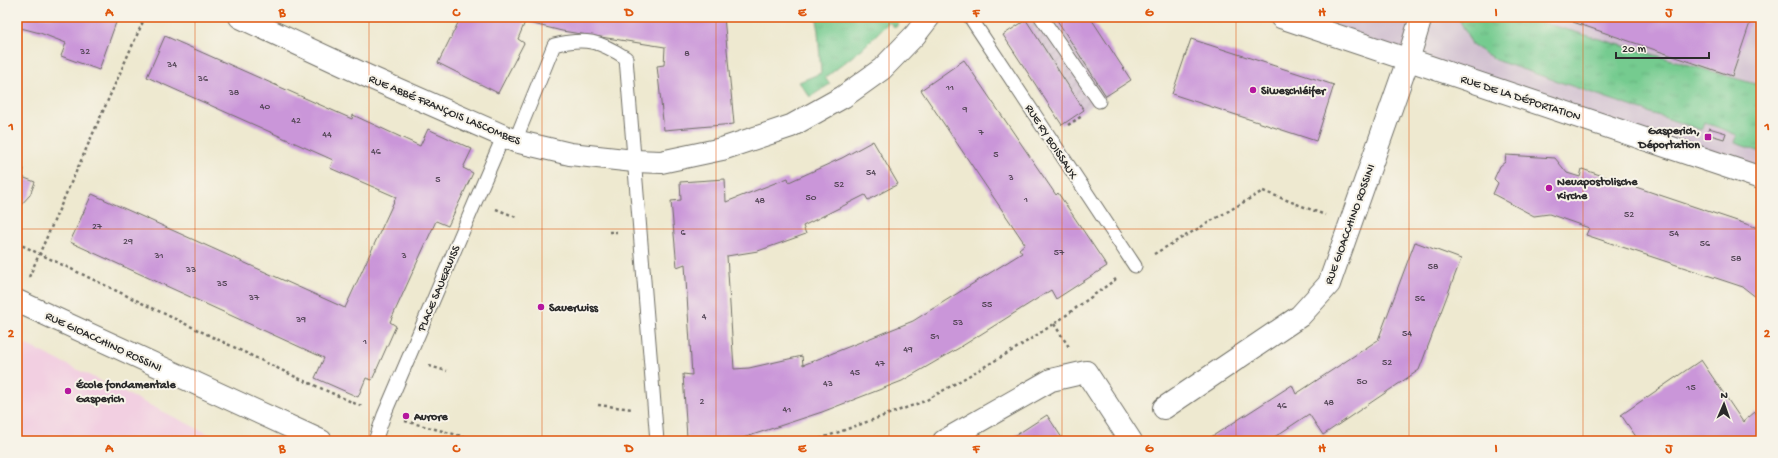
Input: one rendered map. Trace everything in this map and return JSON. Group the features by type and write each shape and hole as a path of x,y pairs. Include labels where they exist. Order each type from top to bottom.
{"street":[{"name":"RUE ABBÉ FRANÇOIS LASCOMBES","path":"240,17 367,76 509,139 570,154 634,161 661,162 722,149 791,126 843,97 882,69 930,17"},
{"name":"RUE DE LA DÉPORTATION","path":"1281,17 1761,178"},
{"name":"RUE GIOACCHINO ROSSINI","path":"1164,408 1300,316 1329,284 1408,60 1421,17"},
{"name":"RUE GIOACCHINO ROSSINI","path":"17,301 321,441"},
{"path":"944,441 1051,380 1086,372 1129,437"}],"lane":[{"name":"RUE RY BOISSAUX","path":"970,17 1135,266"},
{"path":"1041,17 1099,101"},
{"name":"PLACE SAUERWISS","path":"375,441 384,415 509,139 554,45 572,40 592,41 609,47 626,58 634,161"},
{"path":"634,161 657,441"}],"path":[{"path":"17,301 40,253 145,17"},
{"path":"1050,137 1087,113"},
{"path":"814,441 925,401 945,390 1054,324 1135,266 1263,191 1350,224"},
{"path":"17,243 352,403 384,415 480,441"},
{"path":"431,367 447,371"},
{"path":"598,405 625,408"}],"shaded area":[{"path":"1031,17 1090,17 1131,80 1062,125 1003,35"},
{"path":"1281,17 1761,17 1761,178"},
{"name":"École fondamentale Gasperich","path":"17,340 223,441 17,441"}],"green space":[{"path":"817,17 904,17 895,28 889,22 863,48 825,78 830,84 810,97 799,82 821,73"},
{"path":"1458,17 1538,17 1537,21 1755,84 1761,71 1761,152 1735,143 1737,135 1704,122 1701,130 1498,61 1473,46"}],"building":[{"path":"17,17 118,17 99,70 61,56 66,43 40,33 17,27"},
{"path":"461,17 724,17 734,124 664,130 657,66 664,65 665,47 562,31 525,22 518,39 524,43 498,93 438,63"},
{"path":"1055,17 1090,17 1131,80 1106,96"},
{"path":"1574,17 1752,17 1732,76 1573,22"},
{"path":"1026,20 1084,110 1062,125 1003,35"},
{"path":"165,36 352,119 353,115 420,146 428,129 472,149 463,168 473,173 448,226 436,221 390,322 396,326 372,380 366,378 358,397 315,378 324,358 70,242 92,194 345,308 396,197 330,168 333,160 147,77"},
{"name":"Siweschléifer","path":"1191,39 1334,85 1316,141 1172,94"},
{"path":"964,60 1056,195 1058,193 1107,266 1056,299 1051,290 959,348 902,381 822,412 743,438 743,441 697,441 697,439 687,438 683,374 692,375 685,264 677,267 671,201 681,200 680,182 725,179 726,202 788,178 789,182 842,158 873,141 898,184 868,200 865,195 803,226 806,234 758,251 727,256 734,369 749,368 802,356 803,365 913,321 1022,253 1019,249 1025,244 921,90"},
{"path":"1709,128 1726,133 1724,139 1707,134"},
{"path":"1506,155 1555,158 1567,173 1580,177 1582,169 1761,229 1761,301 1743,287 1586,235 1589,228 1549,214 1534,216 1493,194 1498,183 1494,179 1500,166 1505,162"},
{"path":"17,167 24,169 22,177 35,182 30,195 20,206 17,205"},
{"path":"1415,242 1461,259 1419,370 1323,435 1309,414 1270,440 1271,441 1205,441 1292,385 1296,394 1378,340"},
{"path":"1701,360 1743,422 1755,412 1761,419 1761,441 1639,441 1621,415"},
{"path":"1047,415 1064,441 1007,441"}],"place":[{"name":"Siweschléifer","path":"1253,90"},
{"name":"Gasperich, Déportation","path":"1708,137"},
{"name":"Neuapostolische Kirche","path":"1549,188"},
{"name":"Sauerwiss","path":"541,307"},
{"name":"École fondamentale Gasperich","path":"68,391"},
{"name":"Aurore","path":"406,416"}]}
